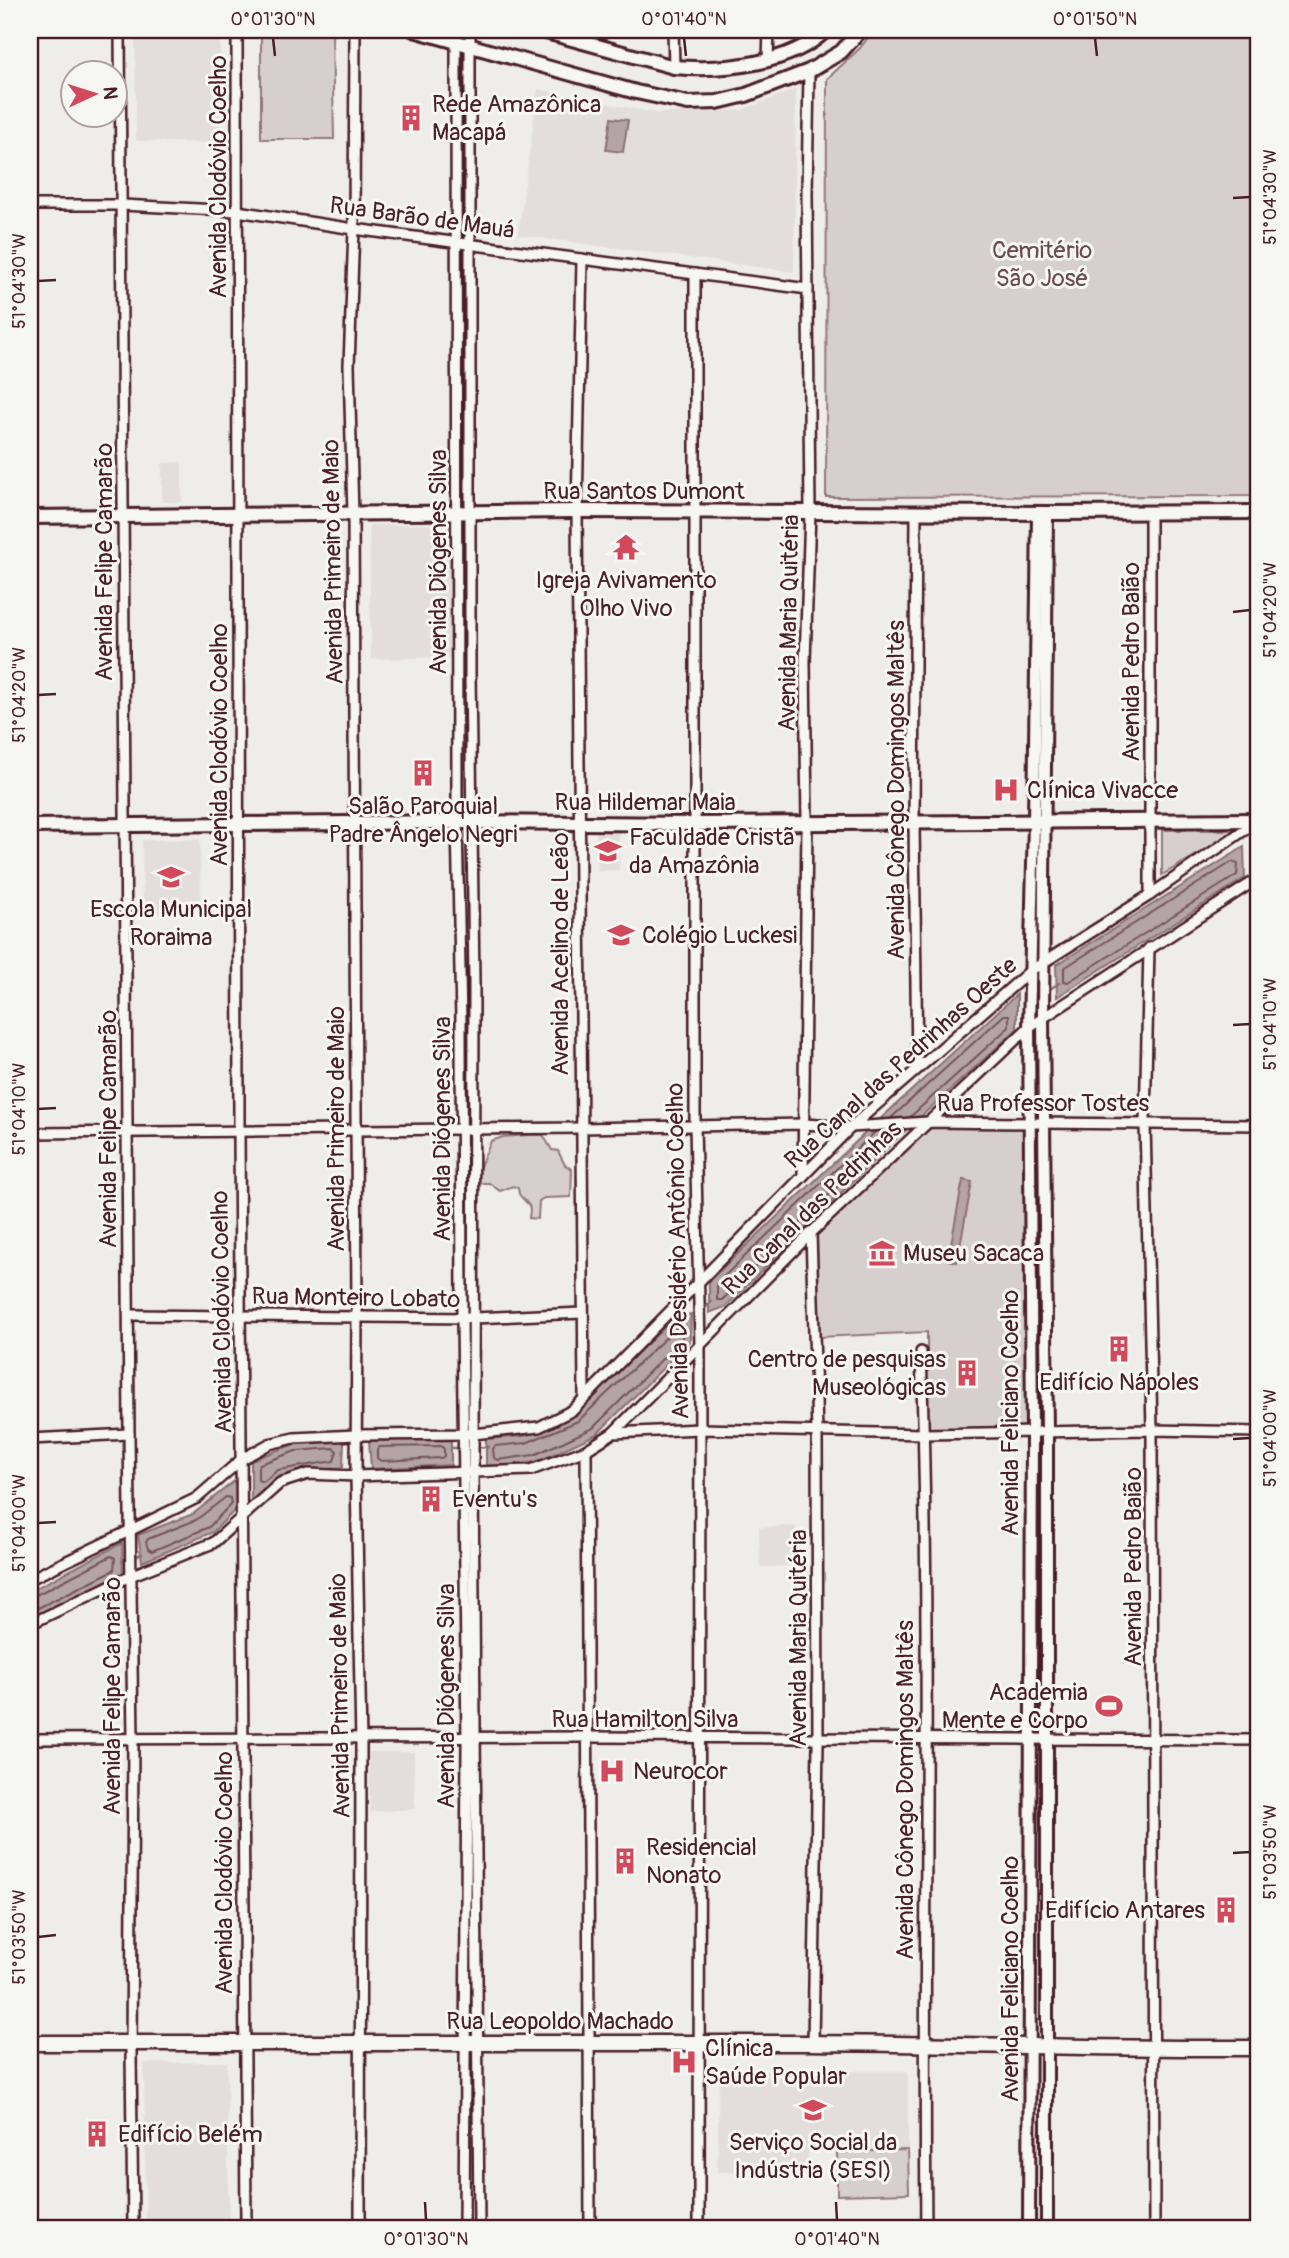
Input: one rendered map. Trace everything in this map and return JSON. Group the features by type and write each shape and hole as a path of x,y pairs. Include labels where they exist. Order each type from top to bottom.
{"main road":[{"path":"414,30 456,36 470,46 636,92 688,103 717,102 746,95 809,71 841,51 861,30"},
{"path":"539,30 574,35 674,67 729,69 768,60 806,46 826,30"},
{"path":"806,46 809,71"},
{"name":"Rua Santos Dumont","path":"30,517 577,512 1259,512"},
{"name":"Rua Hildemar Maia","path":"30,826 1259,820"},
{"name":"Rua Leopoldo Machado","path":"30,2043 813,2043 1155,2049 1259,2048"}],"street":[{"name":"Avenida Felipe Camarão","path":"120,30 130,1573 134,1739 131,2044 133,2228"},
{"name":"Avenida Clodóvio Coelho","path":"237,30 239,1131 246,2228"},
{"name":"Avenida Primeiro de Maio","path":"355,30 354,229 349,366 353,515 360,2228"},
{"name":"Avenida Diógenes Silva","path":"470,30 470,411 463,513 457,822 462,1128 463,1462 470,1470"},
{"path":"673,30 674,67"},
{"path":"768,60 769,30"},
{"name":"Avenida Diógenes Silva","path":"456,36 457,411 470,674 474,982 474,1438 470,1470 472,2044 479,2228"},
{"name":"Avenida Maria Quitéria","path":"803,1176 807,823 805,661 810,512 809,71"},
{"name":"Rua Barão de Mauá","path":"30,205 122,205 237,211 808,289"},
{"name":"Avenida Acelino de Leão","path":"582,259 577,512 584,1397"},
{"name":"Avenida Desidério Antônio Coelho","path":"695,274 695,1125 700,1331 699,2228"},
{"path":"457,411 470,411"},
{"name":"Avenida Cônego Domingos Maltês","path":"916,512 914,822 917,1068"},
{"name":"Avenida Feliciano Coelho","path":"1043,513 1040,822 1044,961 1047,1432 1047,2228"},
{"name":"Avenida Pedro Baião","path":"1150,513 1150,895"},
{"path":"458,673 470,674"},
{"path":"1259,788 1259,946"},
{"name":"Rua Canal das Pedrinhas Oeste","path":"30,1579 131,1534 197,1498 269,1444 294,1438 474,1438 538,1427 573,1409 851,1127 917,1068 1030,971 1150,895 1259,820"},
{"name":"Avenida Feliciano Coelho","path":"1030,2228 1032,1347 1029,1022 1040,822"},
{"name":"Rua Canal das Pedrinhas","path":"30,1624 130,1573 213,1543 281,1483 308,1474 356,1471 531,1470 586,1450 613,1433 923,1122 1029,1022 1043,1016 1259,878"},
{"name":"Avenida Pedro Baião","path":"1149,948 1145,1122 1152,1430 1154,2228"},
{"path":"460,982 474,982"},
{"name":"Rua Professor Tostes","path":"30,1133 581,1129 804,1124 851,1127 923,1122 1259,1125"},
{"name":"Avenida Maria Quitéria","path":"811,1233 817,1432 818,1738 813,2043"},
{"name":"Rua Monteiro Lobato","path":"129,1315 474,1318 582,1313"},
{"path":"1032,1347 1046,1346"},
{"name":"Avenida Cônego Domingos Maltês","path":"921,1352 926,1739 926,2228"},
{"path":"613,1433 700,1429 924,1434 1152,1430 1259,1432"},
{"path":"30,1439 129,1434"},
{"path":"586,1450 590,2228"},
{"path":"1031,1592 1047,1592"},
{"path":"1259,1670 1259,1838"},
{"name":"Rua Hamilton Silva","path":"30,1739 587,1737 1259,1740"},
{"path":"1031,1895 1048,1895"},
{"name":"Avenida Diógenes Silva","path":"464,2228 472,2044"},
{"path":"1030,2142 1048,2141"}],"shaded area":[{"path":"135,30 220,30 220,143 136,141"},
{"path":"538,89 655,113 742,110 796,89 794,272 518,235"},
{"path":"182,462 182,502 162,502 162,463"},
{"path":"451,524 453,657 371,659 369,525"},
{"name":"Faculdade Cristã da Amazônia","path":"596,831 618,831 619,870 598,871"},
{"name":"Escola Municipal Roraima","path":"200,839 201,913 143,914 142,840"},
{"path":"796,1526 797,1566 760,1567 759,1527"},
{"path":"369,1752 414,1752 415,1809 370,1812"},
{"path":"227,2062 229,2228 146,2228 144,2063"},
{"name":"Serviço Social da Indústria (SESI)","path":"719,2071 908,2071 908,2150 808,2151 808,2174 717,2172"}],"green space":[{"path":"261,30 332,30 334,139 261,139"},
{"name":"Cemitério São José","path":"874,30 1259,30 1259,496 826,497 827,79 860,48"},
{"path":"1162,830 1239,830 1162,875"},
{"path":"1028,1124 1031,1429 927,1430 927,1332 819,1337 815,1233 931,1125"},
{"path":"543,1135 552,1150 558,1151 565,1165 572,1169 571,1197 544,1198 539,1201 538,1219 529,1218 529,1206 519,1194 518,1188 513,1186 500,1191 489,1183 480,1183 476,1179 491,1141"},
{"path":"908,2150 909,2193 837,2195 837,2152"}],"water":[{"path":"611,118 628,120 623,152 606,150"},
{"path":"1244,847 1245,878 1057,997 1056,965"},
{"path":"1017,994 1017,1029 894,1141 725,1307 709,1313 709,1281"},
{"path":"963,1180 972,1182 957,1262 948,1260"},
{"path":"691,1314 690,1341 597,1434 536,1462 486,1468 486,1439 524,1436 574,1415 674,1318"},
{"path":"451,1438 451,1465 371,1469 369,1441"},
{"path":"344,1441 343,1467 280,1477 251,1501 251,1460 295,1444"},
{"path":"238,1478 238,1507 213,1532 142,1562 138,1535 193,1514"},
{"path":"122,1543 123,1573 30,1619 30,1591"}],"waterway":[{"path":"1047,991 1059,983"},
{"path":"701,1312 711,1302"},
{"path":"451,1448 489,1447"},
{"path":"122,1562 142,1554"}],"place":[{"name":"Rede Amazônica Macapá","path":"411,118"},
{"name":"Igreja Avivamento Olho Vivo","path":"626,547"},
{"name":"Salão Paroquial Padre Ângelo Negri","path":"423,773"},
{"name":"Clínica Vivacce","path":"1006,790"},
{"name":"Faculdade Cristã da Amazônia","path":"608,851"},
{"name":"Escola Municipal Roraima","path":"171,877"},
{"name":"Colégio Luckesi","path":"621,935"},
{"name":"Museu Sacaca","path":"882,1253"},
{"name":"Edifício Nápoles","path":"1119,1349"},
{"name":"Centro de pesquisas Museológicas","path":"967,1373"},
{"name":"Eventu's","path":"431,1499"},
{"name":"Academia Mente e Corpo","path":"1109,1706"},
{"name":"Neurocor","path":"612,1771"},
{"name":"Residencial Nonato","path":"625,1861"},
{"name":"Edifício Antares","path":"1226,1910"},
{"name":"Clínica Saúde Popular","path":"684,2062"},
{"name":"Serviço Social da Indústria (SESI)","path":"813,2110"},
{"name":"Edifício Belém","path":"97,2134"}]}
